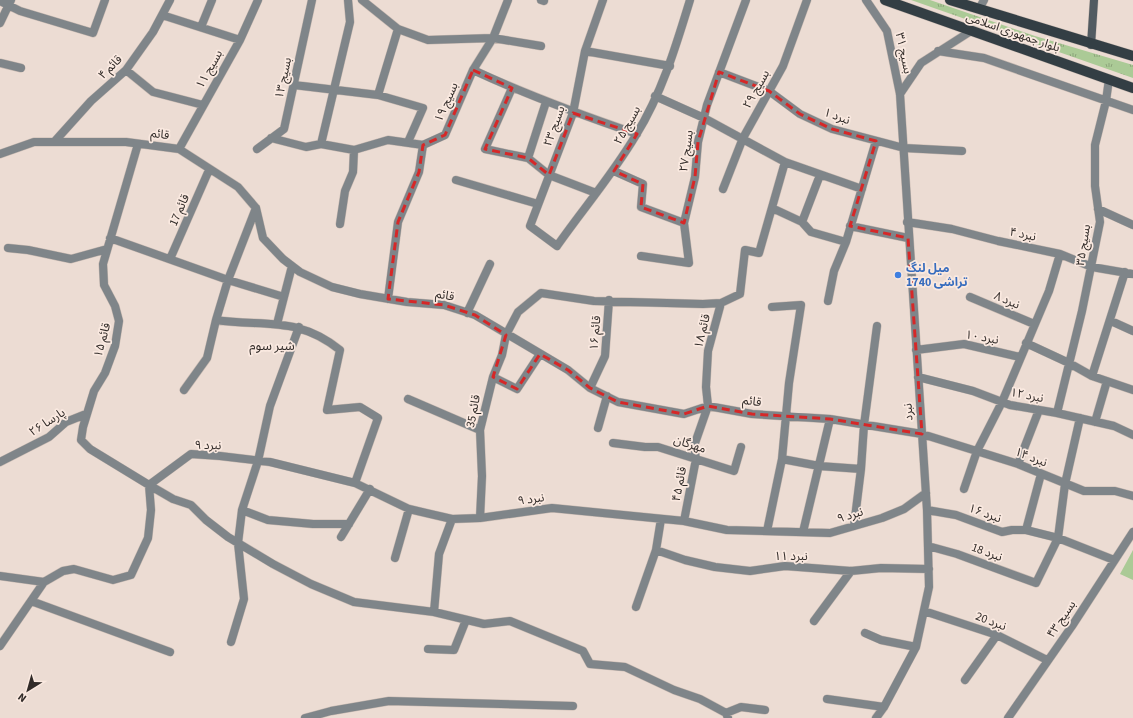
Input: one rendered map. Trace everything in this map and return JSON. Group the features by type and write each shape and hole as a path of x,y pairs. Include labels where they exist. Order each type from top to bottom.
{"main road":[{"name":"بلوار جمهوری اسلامی","path":"885,0 1133,88"},
{"name":"بلوار جمهوری اسلامی","path":"950,0 982,5 1091,45 1133,56"},
{"path":"1091,45 1094,0"}],"street":[{"path":"0,0 93,33 105,0"},
{"name":"قائم ۴","path":"55,141 91,101 126,70 153,32 170,0"},
{"path":"201,27 212,0"},
{"name":"بسیج ۱۱","path":"179,149 240,40 258,0"},
{"name":"بسیج ۱۳","path":"257,149 284,129 312,0"},
{"path":"321,144 350,22 348,0"},
{"path":"362,0 373,3 398,29 428,40 493,38 541,46"},
{"name":"بسیج ۱۹","path":"423,145 445,135 473,70 493,38 508,0"},
{"name":"بسیج ۲۳","path":"557,246 530,226 573,113 585,51 603,0"},
{"name":"بسیج ۲۵","path":"557,246 614,171 637,134 670,66 690,0"},
{"name":"بسیج ۲۷","path":"640,256 689,263 684,223 694,177 698,142 719,72 746,0"},
{"name":"بسیج ۲۹","path":"723,189 743,138 783,66 807,0"},
{"name":"بسیج ۳۱","path":"866,0 888,31 900,94"},
{"path":"0,23 9,3"},
{"path":"162,15 240,40"},
{"path":"378,95 398,29"},
{"path":"900,94 921,63 971,31"},
{"path":"585,51 670,66"},
{"path":"938,51 984,58 1106,102 1133,110"},
{"path":"0,63 21,68"},
{"path":"126,70 153,92 203,105"},
{"path":"473,70 573,113 637,134"},
{"name":"نبرد ۱","path":"719,72 770,91 800,114 826,126 904,148 962,151"},
{"name":"بسیج ۳۵","path":"1057,413 1092,267 1100,222 1095,186 1095,145 1106,102 1109,79"},
{"path":"294,85 378,95 423,108 408,142"},
{"path":"512,88 485,149 528,158 549,175 596,193"},
{"name":"نبرد","path":"876,718 884,707 916,648 929,587 926,493 908,238 900,94"},
{"path":"656,96 704,118 785,162 862,188"},
{"path":"528,158 546,102"},
{"path":"271,138 306,146 321,144 354,150 388,140 423,145 419,172 398,222 388,299"},
{"name":"قائم","path":"0,154 34,142 55,141 138,144 179,149 238,187 256,208 263,238 283,259 292,266 332,287 388,299 444,305 475,316 568,370 590,388 618,402 684,414 708,406 752,414 830,419 922,434"},
{"path":"828,301 834,271 846,242 876,141"},
{"name":"قائم ۱۵","path":"138,144 103,264 104,285 115,306 119,321 115,346 86,414 81,440 90,449 149,485"},
{"path":"340,224 345,191 353,172 354,150"},
{"path":"785,162 772,208 802,222 811,232 846,242"},
{"name":"قائم 17","path":"170,259 210,170"},
{"path":"614,171 643,184 640,207 684,223"},
{"path":"802,222 820,175"},
{"path":"456,180 538,204"},
{"path":"184,390 207,358 228,280 256,208"},
{"name":"قائم ۱۸","path":"708,406 706,387 708,350 721,303 740,294 745,250 759,253 772,208"},
{"path":"1098,209 1133,225"},
{"name":"نبرد ۴","path":"907,222 952,229 998,241 1060,254 1092,267 1129,273"},
{"path":"850,226 908,238"},
{"path":"110,238 228,280 284,297"},
{"path":"8,248 28,250 71,259 107,249"},
{"path":"964,489 977,451 1002,402 1049,291 1060,254"},
{"path":"467,313 490,264"},
{"path":"277,324 292,266"},
{"path":"1092,376 1129,273"},
{"path":"506,335 518,312 541,293 594,301 609,300 703,304 721,303"},
{"name":"نبرد ۸","path":"970,297 1034,324"},
{"name":"قائم ۱۶","path":"590,388 605,356 609,300"},
{"path":"767,531 782,459 785,417 801,305 772,307"},
{"path":"216,320 238,323 277,324 298,327 325,338 340,350 327,410 360,407 378,418 355,483"},
{"path":"1111,321 1133,332"},
{"path":"854,526 861,468 864,425 877,326"},
{"path":"231,642 244,599 238,543 242,510 258,461 270,406 282,368 298,327"},
{"name":"قائم 35","path":"480,518 482,476 480,430 493,377 502,355 506,335"},
{"path":"1026,343 1070,363 1092,376 1133,390"},
{"name":"نبرد ۱۰","path":"916,350 964,344 1020,357"},
{"path":"493,377 517,389 540,354"},
{"name":"نبرد ۱۲","path":"918,377 973,391 1010,405 1057,413 1114,426 1133,435"},
{"path":"1095,422 1107,381"},
{"path":"598,428 607,396"},
{"path":"408,399 480,430"},
{"name":"قائم ۴۵","path":"684,522 696,459 694,446 708,406"},
{"path":"1018,464 1039,410"},
{"name":"پارسا ۲۶","path":"0,462 49,437 66,422 86,414"},
{"path":"1058,538 1065,484 1080,418"},
{"path":"803,532 830,419"},
{"name":"نبرد ۱۴","path":"922,434 1018,464 1084,491 1115,491 1133,496"},
{"name":"مهرگان","path":"613,443 644,447 658,447 734,471 741,447"},
{"name":"نبرد ۹","path":"149,485 191,454 258,461 355,483 409,509 452,519 480,518 552,508 661,519 727,530 830,533 882,518 904,509 926,493"},
{"path":"782,459 819,466 861,468"},
{"path":"1026,530 1041,474"},
{"path":"149,485 173,499 192,505 206,520 238,543 273,564 311,584 354,602 434,612 484,624 510,621 583,651 590,664 625,667 674,690 700,699 727,715 741,707 765,710"},
{"path":"0,646 44,582 63,571 74,569 113,580 131,575 148,538 151,510 149,485"},
{"path":"341,537 370,489"},
{"path":"395,558 409,509"},
{"path":"242,510 268,520 313,524 349,524"},
{"name":"نبرد ۱۶","path":"927,510 956,515 1002,532 1026,530 1058,538 1114,560"},
{"path":"434,612 439,554 452,519"},
{"path":"636,607 656,550 661,519"},
{"name":"بسیج ۴۳","path":"1008,718 1072,626 1133,532"},
{"name":"نبرد 18","path":"928,546 957,554 1036,583 1058,538"},
{"name":"نبرد ۱۱","path":"656,550 685,560 715,567 750,571 785,566 851,571 881,568 929,569"},
{"path":"814,621 851,571"},
{"path":"0,576 44,582"},
{"path":"31,601 170,652"},
{"name":"نبرد 20","path":"924,611 996,634 1047,660"},
{"path":"428,649 454,650 466,620"},
{"path":"865,632 881,640 916,648"},
{"path":"965,680 996,634"},
{"path":"827,699 884,707"},
{"path":"305,718 331,711 389,701 572,706"}],"highlighted area":[{"path":"473,70 512,88 485,149 528,158 549,175 573,113 637,134 614,171 643,184 641,207 684,223 695,177 698,142 719,72 769,91 800,114 832,129 876,141 850,226 908,238 922,434 830,419 752,414 708,406 684,414 618,402 590,388 568,370 540,354 517,389 493,377 506,335 475,315 444,305 388,299 398,222 419,172 423,145 445,135"}],"green space":[{"path":"911,0 930,0 1035,36 1133,65 1133,78"},
{"path":"1133,550 1133,580 1120,574"}],"place":[{"name":"میل لنگ تراشی 1740","path":"898,275"}],"district":[{"name":"شیر سوم","path":"272,345"}]}
